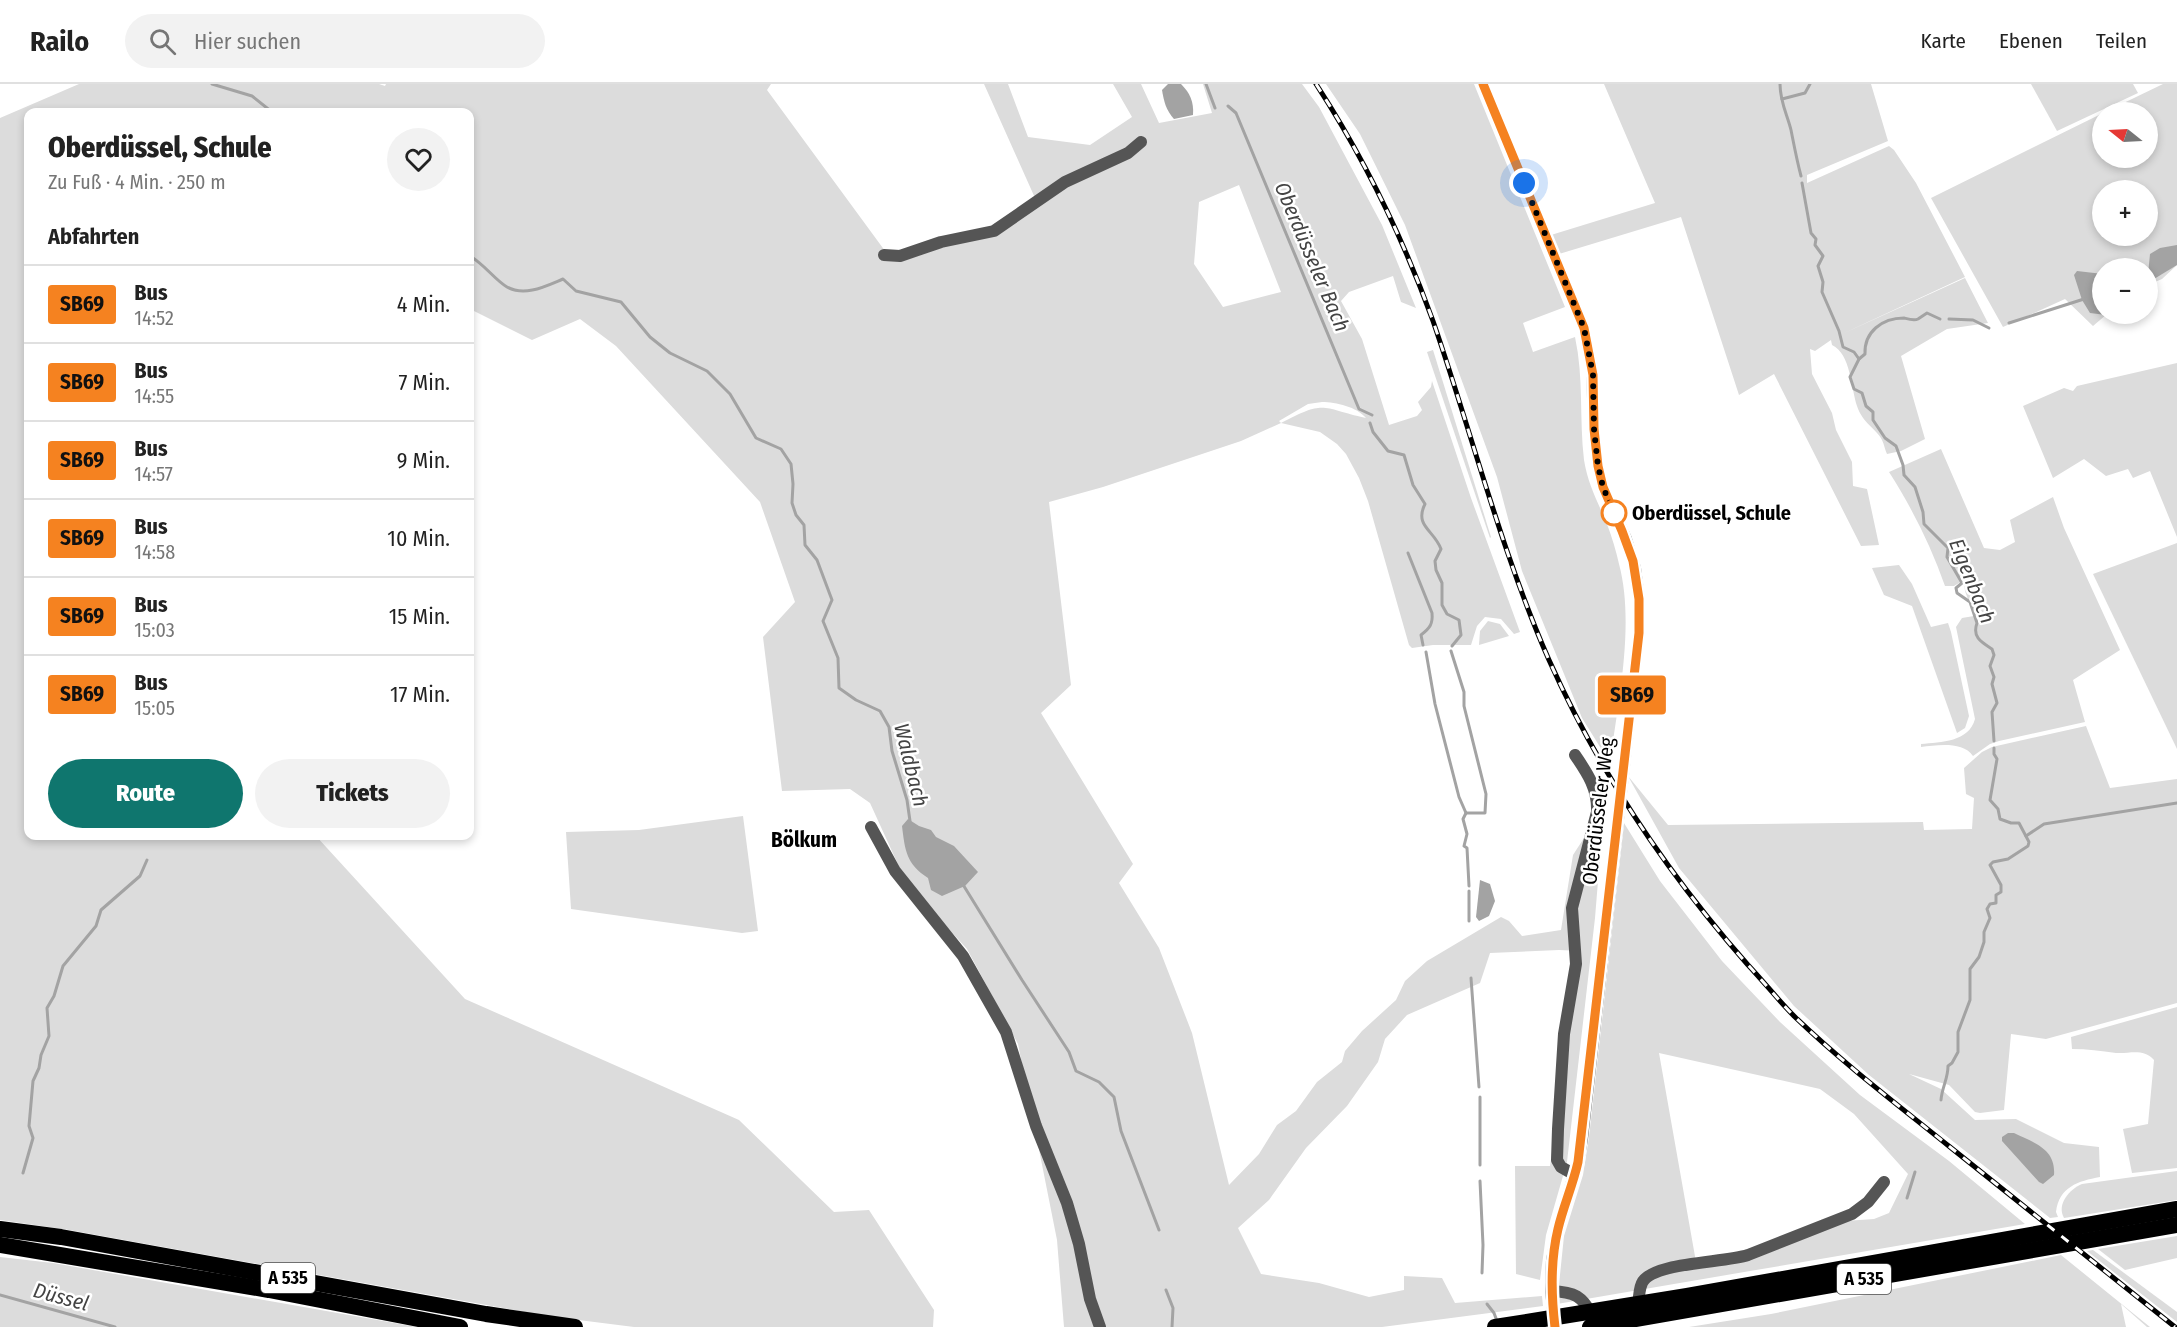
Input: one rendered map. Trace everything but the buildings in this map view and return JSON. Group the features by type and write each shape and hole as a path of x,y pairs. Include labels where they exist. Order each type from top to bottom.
{"highway":[{"name":"A 535","path":"1590,1327 1688,1303 2024,1235 2177,1209"},
{"name":"A 535","path":"1495,1327 1688,1303 2177,1225"},
{"name":"A 535","path":"0,1229 61,1237 464,1310 575,1327"},
{"name":"A 535","path":"0,1245 269,1290 460,1327"}],"street":[{"name":"Oberdüsseler Weg","path":"1483,84 1584,328 1593,375 1594,429 1598,466 1603,487 1626,539 1635,568 1639,592 1639,624 1581,1139 1575,1175 1558,1228 1552,1260 1551,1292 1555,1327"},
{"path":"884,255 900,256 941,242 993,231 1065,182 1128,153 1141,142"},
{"name":"Oberdüsseler Weg","path":"1575,755 1592,781 1598,804 1572,908 1576,964 1564,1034 1558,1119 1557,1160 1566,1172 1575,1175"},
{"path":"871,827 896,871 963,957 1006,1032 1036,1126 1073,1223 1090,1299 1100,1327"},
{"path":"1636,1327 1640,1290 1648,1275 1667,1268 1735,1260 1748,1255 1852,1214 1868,1202 1884,1182"},
{"path":"1551,1292 1577,1296 1585,1301 1598,1327"}],"shaded area":[{"path":"79,84 379,84 385,86 386,84 771,84 767,90 888,255 985,231 1035,198 984,84 1008,84 1028,137 1090,145 1132,117 1113,84 1141,84 1159,123 1212,113 1203,84 1302,84 1319,107 1382,225 1416,308 1401,302 1393,276 1349,292 1341,301 1362,339 1389,425 1417,416 1422,410 1418,402 1431,387 1432,381 1471,498 1520,632 1514,634 1501,619 1485,617 1477,626 1471,645 1433,645 1412,648 1409,645 1368,501 1346,454 1337,444 1320,432 1281,423 1241,441 1103,487 1049,502 1071,685 1041,713 1133,864 1119,883 1159,948 1192,1033 1229,1185 1259,1154 1277,1125 1296,1111 1317,1082 1342,1062 1345,1051 1362,1031 1396,1000 1405,981 1427,961 1501,917 1509,921 1522,936 1561,930 1573,855 1604,807 1595,918 1567,1162 1546,1235 1540,1280 1516,1274 1515,1166 1550,1166 1581,951 1490,953 1480,983 1407,1015 1385,1039 1378,1062 1347,1106 1306,1148 1269,1200 1238,1228 1261,1274 1319,1283 1369,1297 1404,1290 1404,1276 1442,1278 1455,1303 1542,1296 1543,1306 1382,1327 1064,1327 1057,1240 1018,1044 967,949 927,905 917,906 870,803 850,789 782,791 763,637 795,602 760,502 616,346 580,319 532,340 474,311 474,108 24,108 24,840 320,840 465,999 739,1120 834,1212 869,1210 934,1310 933,1327 634,1327 547,1316 69,1230 0,1220 0,118","holes":["1239,185 1281,292 1223,307 1194,264 1199,202","1322,402 1346,406 1366,418 1331,409 1316,408 1281,423 1279,421 1308,404"]},
{"path":"1168,84 1181,84 1184,87 1192,102 1193,115 1174,119 1171,116 1162,90"},
{"path":"1326,84 1474,84 1565,307 1523,323 1533,352 1575,337 1580,368 1584,460 1612,539 1624,587 1624,663 1610,763 1582,718 1522,571 1497,477 1405,225 1360,134"},
{"path":"1604,84 1871,84 1888,141 1807,175 1807,183 1889,146 1916,183 1965,277 1842,334 1965,278 1988,323 1947,329 1901,356 1925,439 1901,451 1887,454 1883,442 1866,422 1857,406 1847,364 1838,349 1832,345 1831,340 1815,351 1810,349 1812,374 1832,413 1836,430 1852,462 1853,486 1867,489 1879,545 1861,546 1774,374 1739,395 1681,217 1559,254 1551,235 1655,203"},
{"path":"2031,84 2133,84 2138,93 2119,102 2092,102 2092,115 2057,131"},
{"path":"2163,84 2177,84 2177,265 2158,281 2158,258 2092,258 2092,324 2095,324 2093,326 2065,299 2003,327 1931,198 2092,118 2092,168 2158,168 2158,102 2126,102"},
{"path":"2177,245 2177,265 2158,277 2158,258 2150,258 2150,254 2160,248"},
{"path":"2077,271 2092,273 2092,313 2082,300 2074,275"},
{"path":"1433,350 1491,537 1490,538 1427,352"},
{"path":"2177,363 2177,537 2150,471 2133,478 2128,469 2106,476 2084,459 2053,478 2023,406 2064,388 2073,391 2077,386"},
{"path":"1941,449 1984,548 2000,550 2015,542 2010,520 2053,497 2064,528 2120,650 2073,680 2085,722 1999,741 1990,744 1973,756 1969,751 1956,746 1921,747 1921,744 1961,736 1972,727 1975,719 1956,627 1962,618 1974,616 1965,591 1964,580 1954,586 1945,586 1934,556 1889,472"},
{"path":"2177,543 2177,749 2093,574"},
{"path":"1899,565 1912,584 1931,627 1948,623 1969,716 1965,728 1957,733 1912,606 1884,595 1872,568"},
{"path":"1488,621 1500,624 1509,636 1479,645 1480,631"},
{"path":"2086,726 2110,788 2177,779 2177,1003 2046,1039 2011,1034 2004,1110 1975,1112 1949,1085 1909,1074 1941,1089 1975,1120 2016,1119 2064,1143 2099,1147 2100,1177 2077,1183 2065,1191 2058,1203 2056,1212 2058,1217 2050,1218 1869,1075 1794,1006 1679,868 1628,776 1668,825 1923,822 1924,830 1972,829 1974,798 1966,794 1964,768 1982,752 1992,747"},
{"path":"743,816 758,931 742,933 571,909 566,832 639,830"},
{"path":"908,819 931,830 936,837 954,846 978,872 965,886 942,896 931,890 928,878 915,867 908,856 902,826"},
{"path":"1624,823 1660,881 1722,961 1780,1022 1860,1095 1949,1161 2025,1224 1557,1304 1564,1236 1583,1175","holes":["1659,1053 1820,1089 1854,1114 1908,1174 1889,1213 1874,1219 1845,1221 1689,1268 1696,1262"]},
{"path":"1480,880 1490,884 1495,901 1489,916 1479,921 1476,917"},
{"path":"2177,1007 2177,1168 2132,1173 2123,1129 2148,1124 2154,1060 2141,1053 2072,1049 2071,1037"},
{"path":"2008,1133 2014,1133 2043,1148 2052,1159 2054,1175 2043,1184 2039,1182 2002,1141 2002,1137"},
{"path":"2177,1171 2177,1200 2064,1218 2062,1213 2063,1202 2073,1189 2082,1184"},
{"path":"2177,1236 2177,1258 2125,1270 2098,1249"},
{"path":"2093,1250 2177,1312 2177,1322 2087,1251"},
{"path":"2061,1255 2150,1327 2147,1327 2121,1304 2126,1327 1689,1327 1771,1314"},
{"path":"0,1257 53,1263 417,1327 0,1327"}],"waterway":[{"name":"Waldbach","path":"212,84 252,96 267,108"},
{"name":"Oberdüsseler Bach","path":"1206,84 1215,108"},
{"name":"Eigenbach","path":"1780,84 1782,102 1801,176"},
{"path":"1782,99 1805,93 1810,84"},
{"name":"Oberdüsseler Bach","path":"1228,106 1236,113 1359,409 1372,415"},
{"name":"Eigenbach","path":"1802,183 1811,233 1816,239 1815,245 1823,256 1818,266 1823,282 1822,292 1839,331 1843,347 1854,352 1859,359 1850,377 1854,389 1862,393 1866,406 1873,412 1873,420 1885,438 1896,446 1904,475 1915,487 1923,512 1924,524 1948,548 1947,557 1962,583 1956,588 1957,593 1970,602 1977,623 1977,636 1992,649 1994,655 1990,666 1994,677 1992,684 1997,703 1992,712 1994,741"},
{"name":"Waldbach","path":"474,259 503,284 514,290 528,291 563,279 576,291 621,302 650,337 670,353 707,371 730,394 756,438 781,449 791,464 792,503 796,515 804,525 805,545 817,560 832,600 823,621 838,658 839,688 856,700 880,711 889,727 892,751 907,800 910,821"},
{"path":"2009,323 2084,299"},
{"path":"1859,359 1865,354 1865,346 1871,333 1888,321 1904,318 1916,320 1927,313 1940,319"},
{"path":"1949,319 1973,320 1989,328"},
{"name":"Oberdüsseler Bach","path":"1370,423 1373,432 1388,451 1404,455 1413,485 1425,504 1422,511 1423,523 1441,549 1435,561 1442,583 1442,605 1447,614 1459,620 1461,635 1452,646"},
{"path":"1408,553 1432,613 1430,626 1421,635 1423,645"},
{"name":"Oberdüsseler Bach","path":"1451,651 1464,692 1464,706 1486,794 1485,813 1466,813"},
{"path":"1426,652 1435,704 1459,797 1466,813"},
{"name":"Eigenbach","path":"1941,1100 1948,1066 1958,1052 1958,1032 1970,1000 1970,969 1979,957 1984,942 1984,932 1990,918 1987,909 1990,904 1996,903 1996,895 2001,892 2001,885 1990,865 1993,862 2008,859 2028,846 2029,842 2019,823 2000,819 1998,809 1990,800 1997,759 1994,748"},
{"path":"2026,836 2044,824 2177,803"},
{"name":"Oberdüsseler Bach","path":"1466,813 1463,819 1467,834 1464,846 1467,848 1469,886"},
{"path":"23,1173 33,1138 29,1126 33,1081 49,1036 47,1008 54,996 63,966 96,926 101,910 140,876 147,860"},
{"name":"Waldbach","path":"962,883 1069,1052 1076,1071 1099,1082 1114,1097 1121,1131 1159,1230"},
{"name":"Oberdüsseler Bach","path":"1469,891 1469,921"},
{"name":"Oberdüsseler Bach","path":"1471,978 1479,1087"},
{"name":"Oberdüsseler Bach","path":"1480,1097 1480,1165"},
{"name":"Eigenbach","path":"1907,1198 1915,1172"},
{"name":"Oberdüsseler Bach","path":"1480,1181 1482,1273"},
{"name":"Waldbach","path":"1166,1290 1173,1308 1172,1327"},
{"name":"Düssel","path":"0,1295 115,1327"},
{"name":"Oberdüsseler Bach","path":"1487,1304 1497,1321"}],"railway":[{"path":"1316,84 1366,170 1409,259 1433,321 1501,535 1549,660 1590,742 1663,858 1748,965 1789,1011 1814,1034 1891,1100 2175,1327"}],"bus line":[{"name":"SB69","path":"1483,84 1584,328 1593,375 1594,429 1598,466 1603,487 1631,554 1639,599 1639,633 1578,1162 1558,1228 1552,1260 1551,1292 1555,1327"}],"place":[{"name":"Oberdüssel, Schule","path":"1614,513"}],"district":[{"name":"Bölkum","path":"804,840"}],"route":[{"path":"1524,183 1584,328 1593,375 1594,429 1598,466 1603,487 1614,513"}]}
